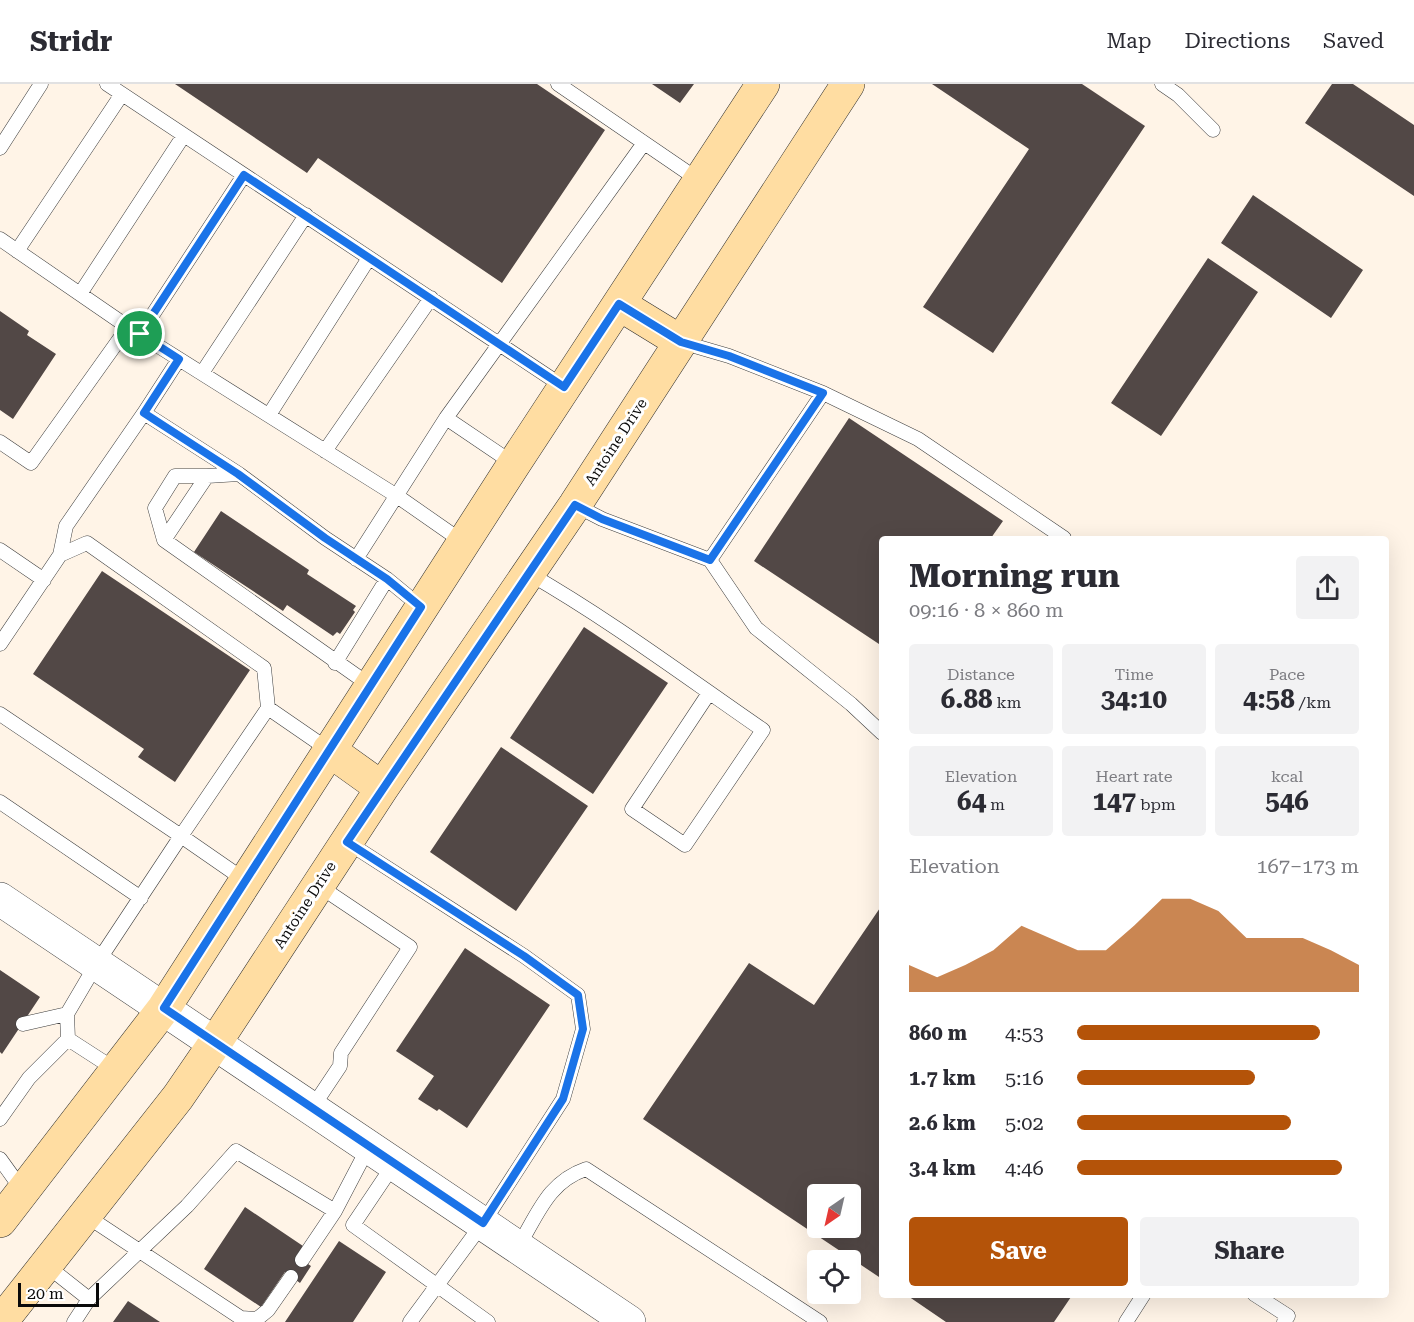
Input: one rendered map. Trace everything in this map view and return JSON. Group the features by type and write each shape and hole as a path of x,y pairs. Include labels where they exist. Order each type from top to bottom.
{"main road":[{"path":"0,1221 164,1008 513,464 764,84"},
{"name":"Antoine Drive","path":"1,1322 178,1097 215,1043 382,788 575,505 848,84"},
{"path":"619,304 681,342"},
{"path":"329,750 382,788"}],"street":[{"path":"0,899 483,1223 618,1319"}],"lane":[{"path":"0,148 41,84"},
{"path":"106,84 564,387"},
{"path":"558,84 701,182"},
{"path":"1162,84 1178,95 1213,130"},
{"path":"17,251 122,94"},
{"path":"80,294 184,135"},
{"path":"356,559 446,418 644,143"},
{"path":"0,442 31,463 134,331 244,175"},
{"path":"202,373 306,215"},
{"path":"0,239 134,331 397,496 463,542"},
{"path":"269,415 369,258"},
{"path":"325,451 431,298"},
{"path":"681,342 729,356 823,393 918,439 1061,536"},
{"path":"0,644 60,555 66,526 179,359"},
{"path":"710,560 823,393"},
{"path":"144,413 238,474 387,579 421,607"},
{"path":"446,418 513,464"},
{"path":"238,474 175,476 155,508 164,540 370,686"},
{"path":"164,540 207,476"},
{"path":"575,505 602,519 710,560 756,628 851,704 879,730"},
{"path":"0,1119 29,1078 68,1039 67,1014 97,963 268,708 264,668 255,661 87,543 60,555"},
{"path":"0,550 44,580"},
{"path":"528,573 559,591 709,693 763,730 685,845 632,809 709,693"},
{"path":"335,663 387,579"},
{"path":"268,708 329,750"},
{"path":"0,714 246,881"},
{"path":"0,802 141,897"},
{"path":"347,842 524,956 578,995 583,1029 563,1099 483,1223 410,1322"},
{"path":"312,1108 340,1066 341,1053 410,947 319,886"},
{"path":"23,1024 67,1014"},
{"path":"68,1039 116,1070"},
{"path":"74,1322 89,1299 187,1206 236,1151 335,1211"},
{"path":"302,1260 335,1211 382,1155"},
{"path":"382,1155 353,1225 488,1322"},
{"path":"0,1159 23,1191"},
{"path":"518,1247 554,1187 571,1174 586,1169 820,1322"},
{"path":"85,1215 241,1318 257,1319 268,1310 291,1277"},
{"path":"46,1264 89,1299"},
{"path":"1126,1322 1141,1298"},
{"path":"1260,1298 1288,1316 1284,1322"}],"building":[{"path":"175,84 537,84 605,130 502,283 318,158 307,173"},
{"path":"652,84 694,84 680,103"},
{"path":"932,84 1082,84 1145,126 993,353 923,307 1029,149"},
{"path":"1332,84 1353,84 1414,125 1414,196 1305,123"},
{"path":"1253,195 1363,270 1331,318 1221,243"},
{"path":"1208,258 1258,292 1161,436 1111,403"},
{"path":"0,311 29,331 27,335 56,354 13,419 0,410"},
{"path":"849,418 1003,521 992,536 879,536 879,644 754,561"},
{"path":"221,511 309,570 307,574 356,606 353,610 355,612 340,634 337,632 333,636 287,605 283,611 194,552"},
{"path":"102,571 250,670 175,782 138,757 144,749 33,674"},
{"path":"584,627 668,683 593,794 510,738"},
{"path":"501,747 588,806 516,911 430,852"},
{"path":"879,909 879,1277 861,1265 861,1250 839,1250 821,1238 861,1238 861,1184 807,1184 807,1229 643,1119 749,963 814,1005"},
{"path":"465,948 550,1005 467,1128 439,1109 437,1111 418,1099 434,1076 396,1051"},
{"path":"0,970 40,997 2,1054 0,1052"},
{"path":"245,1207 303,1246 296,1256 311,1266 300,1283 285,1272 261,1307 204,1269"},
{"path":"339,1241 386,1272 353,1322 285,1322"},
{"path":"911,1298 1070,1298 1054,1322 946,1322"},
{"path":"128,1301 160,1322 113,1322"}],"route":[{"path":"244,175 564,387 619,304 681,342 729,356 823,393 710,560 602,519 575,505 347,842 524,956 578,995 583,1029 563,1099 483,1223 164,1008 421,607 387,579 325,538 238,474 144,413 179,359 140,334 244,175"}]}
